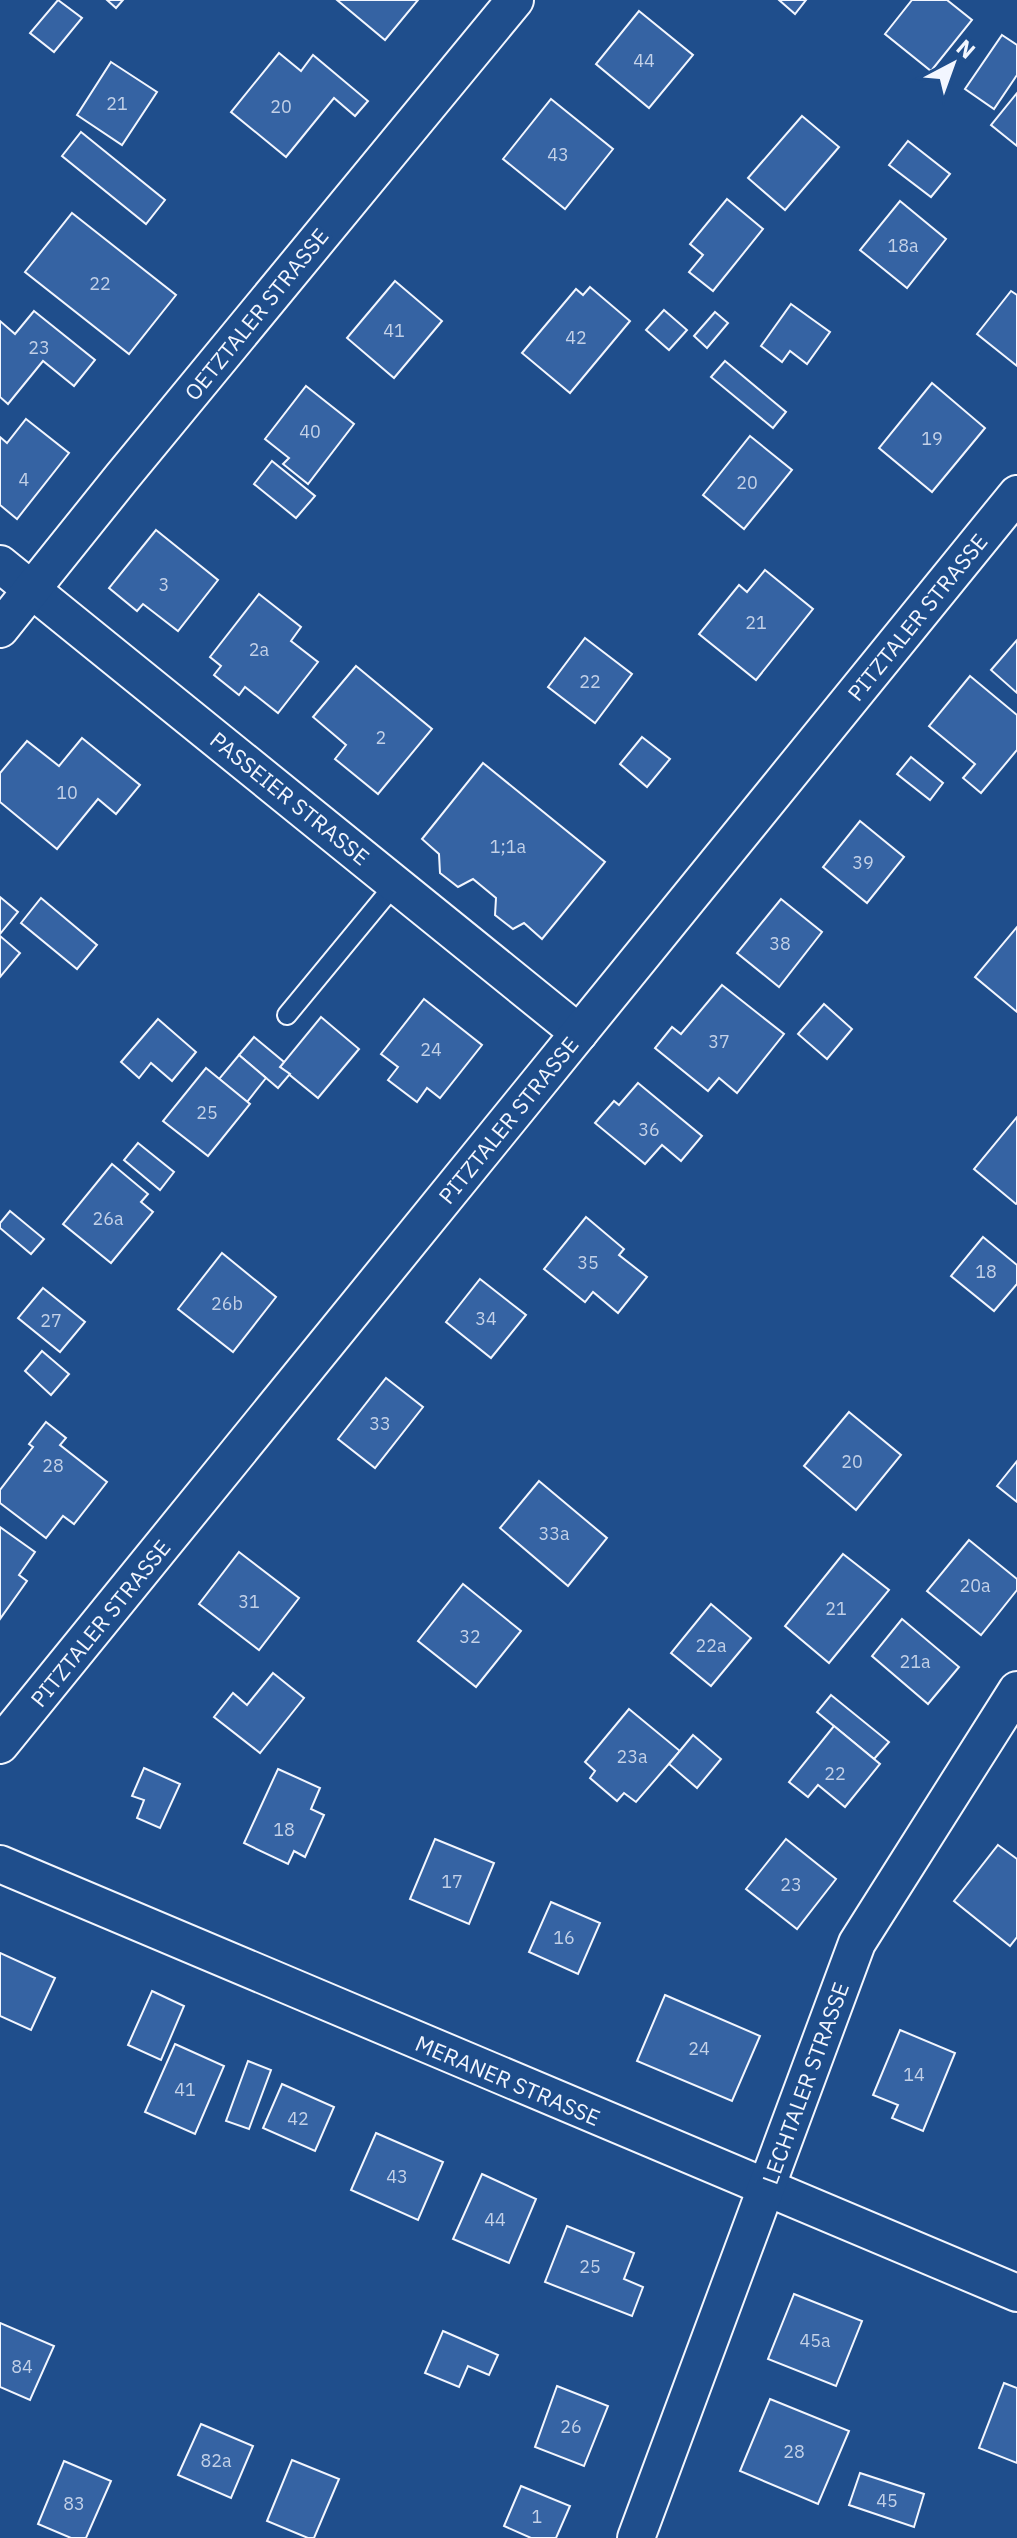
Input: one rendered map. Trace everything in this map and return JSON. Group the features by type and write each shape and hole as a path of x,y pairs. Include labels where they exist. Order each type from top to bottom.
{"street":[{"name":"OETZTALER STRASSE","path":"0,629 515,0"},
{"name":"PITZTALER STRASSE","path":"0,1745 1017,494"},
{"name":"PASSEIER STRASSE","path":"0,564 579,1033"},
{"name":"LECHTALER STRASSE","path":"636,2538 857,1943 1017,1690"},
{"name":"MERANER STRASSE","path":"0,1864 1017,2293"}],"lane":[{"path":"287,1015 396,883"}],"building":[{"path":"58,0 82,18 54,52 30,33"},
{"path":"107,0 123,0 116,8"},
{"path":"337,0 418,0 385,40"},
{"path":"779,0 806,0 795,14"},
{"path":"912,0 947,0 972,20 931,71 885,34"},
{"path":"639,11 693,55 649,108 596,64"},
{"path":"1002,35 1017,45 1017,75 994,109 965,89"},
{"path":"279,53 301,71 313,55 368,101 355,116 334,98 286,157 231,112"},
{"path":"111,62 157,92 122,145 77,115"},
{"path":"1017,93 1017,146 991,125"},
{"path":"551,99 613,149 565,209 503,159"},
{"path":"802,116 839,147 785,210 748,178"},
{"path":"81,132 165,200 146,224 62,156"},
{"path":"908,141 950,174 931,197 889,165"},
{"path":"727,199 763,229 713,291 689,272 703,255 690,244"},
{"path":"900,201 946,239 907,288 860,250"},
{"path":"72,213 176,295 129,354 25,272"},
{"path":"395,281 442,321 394,378 347,338"},
{"path":"590,287 630,321 570,393 522,353 576,289 583,295"},
{"path":"1011,291 1017,295 1017,366 977,334"},
{"path":"791,304 830,332 807,364 790,351 782,362 761,346"},
{"path":"664,310 687,330 669,350 646,330"},
{"path":"34,311 95,360 74,386 43,361 8,404 0,397 0,321 15,334"},
{"path":"715,312 728,323 707,348 694,336"},
{"path":"725,361 786,412 773,428 711,377"},
{"path":"932,383 985,428 932,492 879,448"},
{"path":"306,386 354,424 308,484 283,464 289,458 265,439"},
{"path":"26,419 69,453 17,519 0,505 0,437 7,443"},
{"path":"750,436 792,470 744,529 703,495"},
{"path":"272,461 315,496 296,518 254,484"},
{"path":"156,530 218,580 178,631 143,604 137,611 109,588"},
{"path":"765,570 813,609 756,680 699,634 739,585 747,592"},
{"path":"259,594 301,627 291,641 318,662 278,713 245,687 239,695 214,675 221,666 210,657"},
{"path":"585,638 632,674 595,723 548,687"},
{"path":"1017,640 1017,693 991,670"},
{"path":"356,666 432,729 378,794 335,759 346,745 313,717"},
{"path":"970,676 1017,715 1017,750 981,793 963,778 975,764 929,726"},
{"path":"642,737 670,759 647,787 620,764"},
{"path":"82,738 140,785 116,814 98,799 57,849 0,802 0,773 27,741 59,766"},
{"path":"911,757 943,783 930,800 897,774"},
{"path":"483,763 605,862 542,939 524,923 513,929 495,915 496,898 473,879 458,887 440,873 439,854 422,839"},
{"path":"860,821 904,857 867,903 823,867"},
{"path":"0,897 18,912 0,934"},
{"path":"41,898 97,945 77,969 21,923"},
{"path":"781,899 822,932 779,987 737,953"},
{"path":"1017,927 1017,1012 975,977"},
{"path":"0,936 20,953 0,977"},
{"path":"722,985 784,1034 737,1093 719,1078 708,1091 655,1048 672,1027 681,1034"},
{"path":"424,999 482,1045 440,1098 427,1088 417,1102 388,1080 398,1067 381,1054"},
{"path":"824,1004 852,1029 827,1059 798,1034"},
{"path":"321,1017 359,1049 318,1098 280,1067"},
{"path":"158,1019 196,1052 172,1081 151,1063 139,1078 121,1062"},
{"path":"254,1037 284,1062 280,1067 290,1074 278,1088 239,1055"},
{"path":"239,1055 266,1078 247,1102 219,1079"},
{"path":"206,1068 250,1104 208,1156 163,1121"},
{"path":"638,1083 702,1136 681,1161 662,1145 645,1164 595,1123 614,1101 619,1105"},
{"path":"1017,1117 1017,1203 1016,1204 974,1169"},
{"path":"138,1143 174,1172 160,1190 124,1160"},
{"path":"112,1164 148,1194 141,1202 153,1212 111,1263 63,1224"},
{"path":"10,1211 44,1239 31,1254 0,1228 0,1223"},
{"path":"586,1217 624,1249 619,1255 647,1277 618,1313 593,1292 585,1302 544,1269"},
{"path":"983,1237 1017,1265 1017,1284 994,1311 951,1276"},
{"path":"222,1253 276,1297 233,1352 178,1309"},
{"path":"480,1279 526,1315 491,1358 446,1322"},
{"path":"43,1288 85,1322 60,1352 18,1318"},
{"path":"42,1351 69,1374 51,1395 25,1371"},
{"path":"386,1378 423,1407 375,1468 338,1439"},
{"path":"849,1412 901,1455 856,1510 804,1466"},
{"path":"46,1422 66,1438 60,1445 107,1482 74,1524 63,1516 46,1538 0,1503 0,1490 33,1447 29,1444"},
{"path":"1017,1461 1017,1502 997,1486"},
{"path":"539,1481 607,1538 568,1586 500,1528"},
{"path":"0,1527 35,1552 19,1575 27,1581 0,1619"},
{"path":"969,1540 1017,1579 1017,1590 981,1635 927,1591"},
{"path":"239,1552 299,1598 259,1650 199,1604"},
{"path":"843,1554 889,1590 829,1663 785,1626"},
{"path":"463,1584 521,1631 476,1687 418,1641"},
{"path":"711,1604 751,1638 711,1686 671,1653"},
{"path":"902,1619 959,1667 928,1704 872,1656"},
{"path":"273,1673 304,1698 260,1753 214,1717 233,1693 247,1705"},
{"path":"831,1695 889,1742 874,1759 817,1712"},
{"path":"629,1709 680,1751 636,1802 624,1793 617,1801 590,1778 595,1771 585,1762"},
{"path":"834,1726 880,1764 845,1807 818,1785 808,1797 789,1782"},
{"path":"693,1735 721,1759 697,1788 669,1764"},
{"path":"144,1768 180,1784 160,1828 137,1818 144,1800 132,1796"},
{"path":"278,1769 320,1788 311,1809 324,1815 305,1857 294,1851 288,1864 244,1843"},
{"path":"435,1839 494,1863 469,1924 410,1899"},
{"path":"786,1839 836,1879 797,1929 746,1889"},
{"path":"998,1845 1017,1859 1017,1937 1010,1946 954,1901"},
{"path":"551,1902 600,1923 578,1974 529,1952"},
{"path":"0,1953 55,1978 31,2030 0,2016"},
{"path":"152,1991 184,2006 161,2060 128,2045"},
{"path":"665,1995 760,2036 732,2101 637,2061"},
{"path":"900,2030 955,2053 923,2131 892,2118 898,2105 873,2095"},
{"path":"175,2044 224,2066 195,2134 145,2112"},
{"path":"248,2061 271,2070 249,2129 226,2121"},
{"path":"282,2084 334,2107 315,2151 263,2128"},
{"path":"376,2133 443,2162 418,2220 351,2190"},
{"path":"482,2174 536,2199 509,2263 453,2239"},
{"path":"567,2226 634,2253 624,2279 643,2287 632,2316 545,2282"},
{"path":"794,2294 862,2321 836,2386 768,2359"},
{"path":"0,2323 54,2346 30,2400 0,2387"},
{"path":"443,2331 498,2355 489,2375 468,2366 459,2387 425,2373"},
{"path":"1004,2383 1017,2388 1017,2463 979,2448"},
{"path":"557,2386 608,2406 584,2466 535,2447"},
{"path":"770,2399 849,2431 818,2504 740,2471"},
{"path":"201,2424 253,2446 231,2498 178,2475"},
{"path":"292,2460 339,2479 314,2538 267,2521"},
{"path":"64,2461 111,2481 86,2538 71,2538 38,2524"},
{"path":"860,2473 924,2494 914,2527 849,2505"},
{"path":"521,2486 570,2506 556,2538 531,2538 504,2526"}]}
